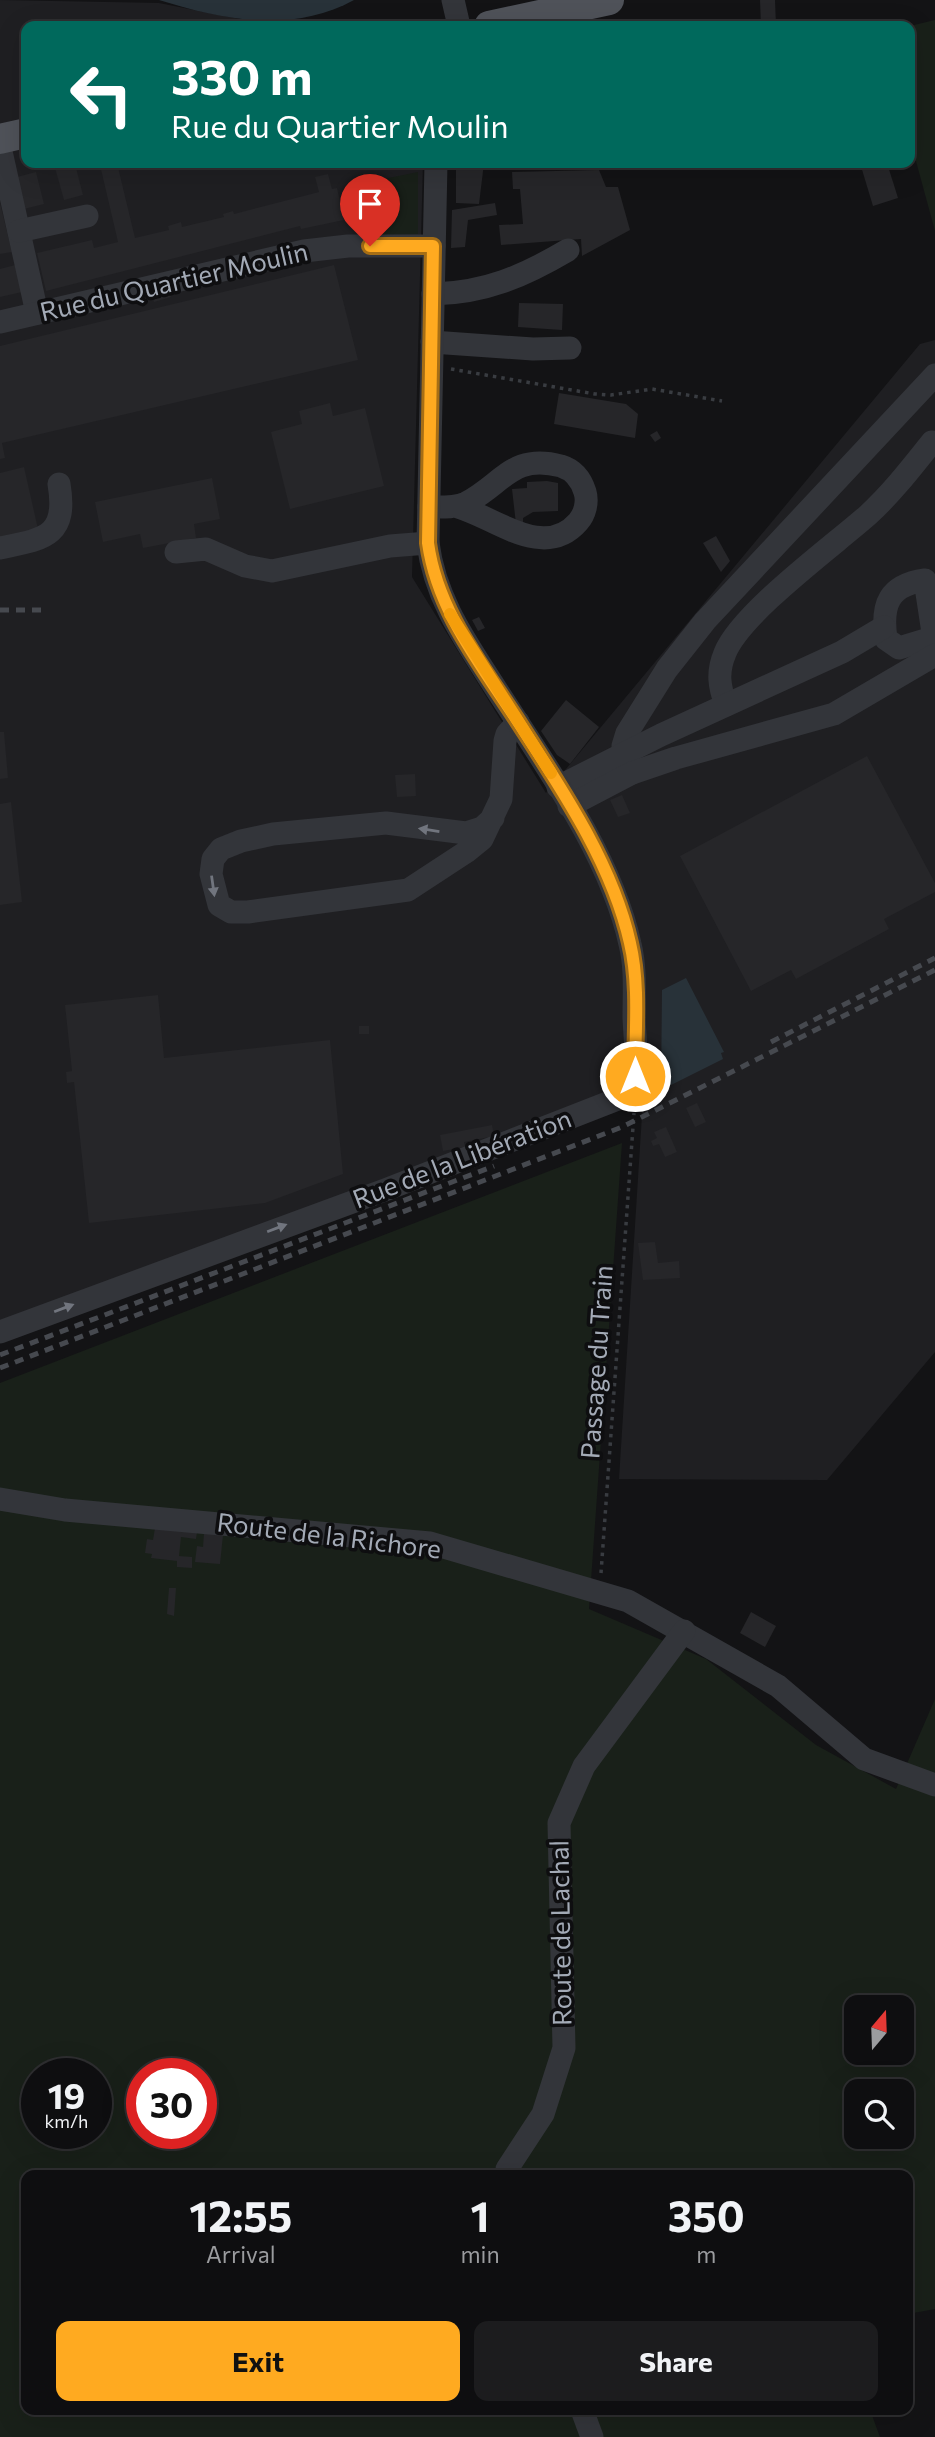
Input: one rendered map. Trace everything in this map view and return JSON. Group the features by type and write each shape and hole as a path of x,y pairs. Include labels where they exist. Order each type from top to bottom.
{"main road":[{"path":"512,21 609,0"},
{"path":"0,139 21,134"}],"street":[{"path":"453,0 458,21"},
{"path":"0,147 37,313"},
{"name":"Rue de la Libération","path":"0,1332 633,1093 634,966 630,942 606,874 564,796 462,636 440,596 432,570 428,543 436,168"},
{"path":"19,231 87,216"},
{"name":"Rue du Quartier Moulin","path":"0,322 304,251 348,246 433,246"},
{"path":"433,294 494,286 518,278 568,250"},
{"path":"432,342 533,349 569,348"},
{"path":"628,763 627,733 654,690 705,621 935,375"},
{"path":"726,705 719,688 719,671 725,650 744,625 875,508 932,442"},
{"path":"429,507 455,506 476,497 511,470 538,462 567,468 575,473 586,495 582,517 575,526 547,538 519,533 455,506"},
{"path":"0,548 42,539 52,532 62,512 59,484"},
{"path":"176,552 206,550 245,566 272,571 390,546 428,543"},
{"path":"925,580 934,647 899,648 886,639 884,627 890,596 898,586 925,580"},
{"path":"564,796 628,763 726,705 842,652 884,627"},
{"path":"628,763 725,742 834,713 934,647"},
{"path":"493,818 482,828 466,833 386,824 273,834 241,841 221,849 213,859 214,896 219,905 230,912 248,912 408,890 481,839 493,818 503,790 507,734 518,722"},
{"name":"Route de la Richore","path":"0,1499 65,1510 430,1543 599,1592 628,1601 778,1686 864,1759 935,1785"},
{"name":"Route de Lachal","path":"507,2170 543,2114 564,2048 559,1823 584,1766 684,1631"},
{"path":"584,2415 592,2437"}],"path":[{"path":"431,367 482,372 595,394 611,395 652,388 722,401"},
{"name":"Passage du Train","path":"599,1592 632,1134"}],"shaded area":[{"path":"0,0 159,3 250,21 21,21 21,168 423,168 412,577 546,793 920,344 935,340 935,1352 827,1480 619,1479 643,1099 0,1342"},
{"path":"159,0 354,0 330,11 306,17 257,20 232,18"},
{"path":"935,20 935,231 915,157 915,25"},
{"path":"418,172 418,234 380,235 369,182"},
{"path":"686,978 724,1052 721,1053 723,1059 661,1090 662,990"},
{"path":"622,1143 589,1609 706,1659 816,1745 896,1789 935,1699 935,2309 913,2313 913,2170 21,2170 21,2415 872,2415 880,2437 0,2437 0,1383"}],"building":[{"path":"760,0 775,0 776,21 761,21"},
{"path":"55,168 76,168 83,195 64,200"},
{"path":"101,168 118,168 135,238 169,230 168,226 181,222 182,227 224,217 223,214 233,211 234,214 319,192 315,177 328,174 332,189 337,188 344,220 301,229 300,226 46,291 37,253 92,240 94,248 118,242"},
{"path":"456,168 483,168 479,204 456,203"},
{"path":"862,168 889,168 898,198 873,206"},
{"path":"599,170 606,187 618,187 630,230 582,256 581,239 501,245 499,225 523,224 520,189 513,189 512,172"},
{"path":"36,172 44,204 24,209 17,177"},
{"path":"0,203 12,252 0,254"},
{"path":"495,203 497,215 468,220 465,247 451,248 452,210"},
{"path":"15,265 22,292 0,297 0,269"},
{"path":"334,265 358,360 2,443 5,458 0,459 0,346"},
{"path":"169,288 171,297 154,302 151,292"},
{"path":"519,303 563,304 562,330 518,327"},
{"path":"559,393 626,404 638,414 635,438 554,424"},
{"path":"330,403 333,416 365,408 384,486 290,509 271,432 302,424 299,411"},
{"path":"657,431 661,438 655,442 650,435"},
{"path":"24,467 38,529 0,538 0,473"},
{"path":"212,478 220,519 194,524 196,538 143,548 140,534 103,542 95,502"},
{"path":"527,482 558,483 558,511 533,512 523,518 523,524 516,524 512,489 527,488"},
{"path":"716,536 730,561 721,572 703,543"},
{"path":"479,617 485,628 478,631 472,620"},
{"path":"566,700 599,727 570,764 557,755 541,731"},
{"path":"0,732 4,732 8,778 0,779"},
{"path":"867,756 935,883 935,892 884,919 889,929 796,979 791,970 751,991 680,856"},
{"path":"415,774 416,796 397,797 395,775"},
{"path":"622,795 630,813 618,817 610,800"},
{"path":"11,802 22,902 0,905 0,804"},
{"path":"158,995 164,1058 330,1040 343,1174 265,1203 89,1223 74,1082 67,1083 66,1072 72,1071 65,1005"},
{"path":"359,1026 369,1026 369,1034 359,1034"},
{"path":"697,1103 706,1122 695,1127 686,1108"},
{"path":"492,1125 494,1136 464,1142 465,1147 443,1151 440,1135"},
{"path":"666,1127 677,1152 665,1157 659,1144 653,1146 651,1141 657,1138 654,1132"},
{"path":"655,1242 658,1263 679,1261 680,1278 643,1280 638,1243"},
{"path":"155,1528 197,1532 196,1539 181,1537 179,1556 192,1557 192,1568 177,1567 177,1561 151,1558 152,1554 145,1553 147,1539 153,1540"},
{"path":"204,1533 223,1535 220,1564 195,1562 197,1546 203,1547"},
{"path":"169,1588 176,1588 174,1616 167,1614"},
{"path":"751,1612 776,1626 765,1647 740,1633"}],"railway":[{"path":"0,610 43,610"},
{"path":"771,1042 935,958"},
{"path":"0,1368 622,1127 935,970"},
{"path":"0,1355 494,1166"}],"slow traffic":[{"path":"450,614 551,773"}],"route":[{"path":"370,246 433,246 428,543 432,570 440,596 462,636 546,764 606,874 623,918 634,966 635,1076"}]}
